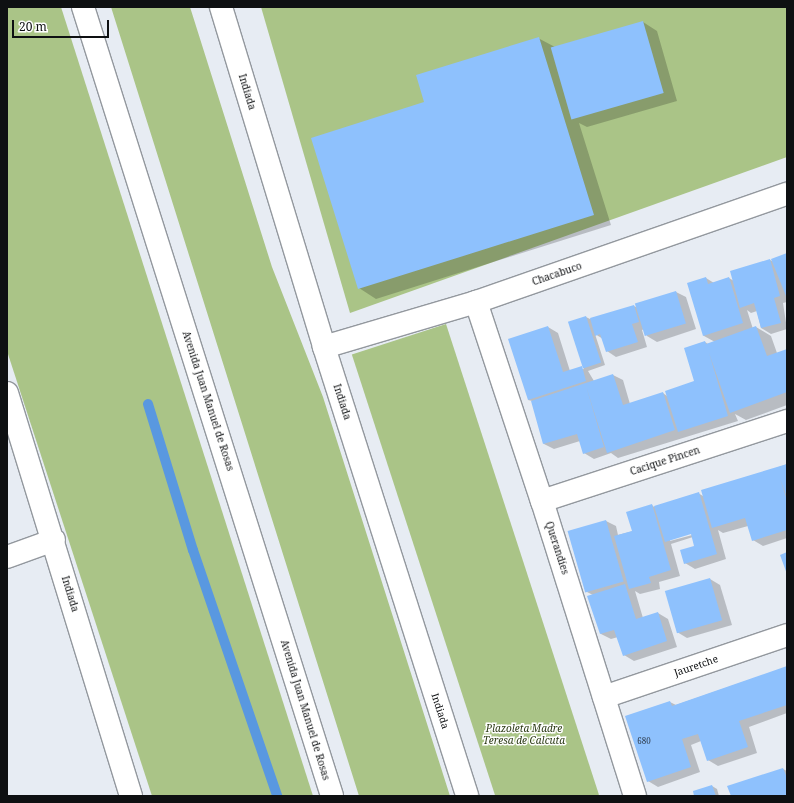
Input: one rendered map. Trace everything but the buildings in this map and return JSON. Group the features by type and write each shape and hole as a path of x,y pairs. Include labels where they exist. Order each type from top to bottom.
{"street":[{"name":"Avenida Juan Manuel de Rosas","path":"82,7 332,796"},
{"name":"Indiada","path":"221,7 324,347 467,796"},
{"name":"Chacabuco","path":"324,347 476,302 787,194"},
{"name":"Querandíes","path":"476,302 542,501 635,796"},
{"name":"Indiada","path":"7,393 54,540 131,796"},
{"name":"Cacique Pincen","path":"542,501 787,421"},
{"path":"7,557 54,540"},
{"name":"Jauretche","path":"604,697 787,635"}],"green space":[{"path":"7,7 61,7 313,796 152,796 7,351"},
{"path":"111,7 190,7 272,267 323,397 450,796 359,796"},
{"path":"261,7 787,7 787,157 350,313"},
{"name":"Plazoleta Madre Teresa de Calcuta","path":"446,324 599,795 495,796 352,355"}],"waterway":[{"path":"148,404 193,550 277,796"}]}
